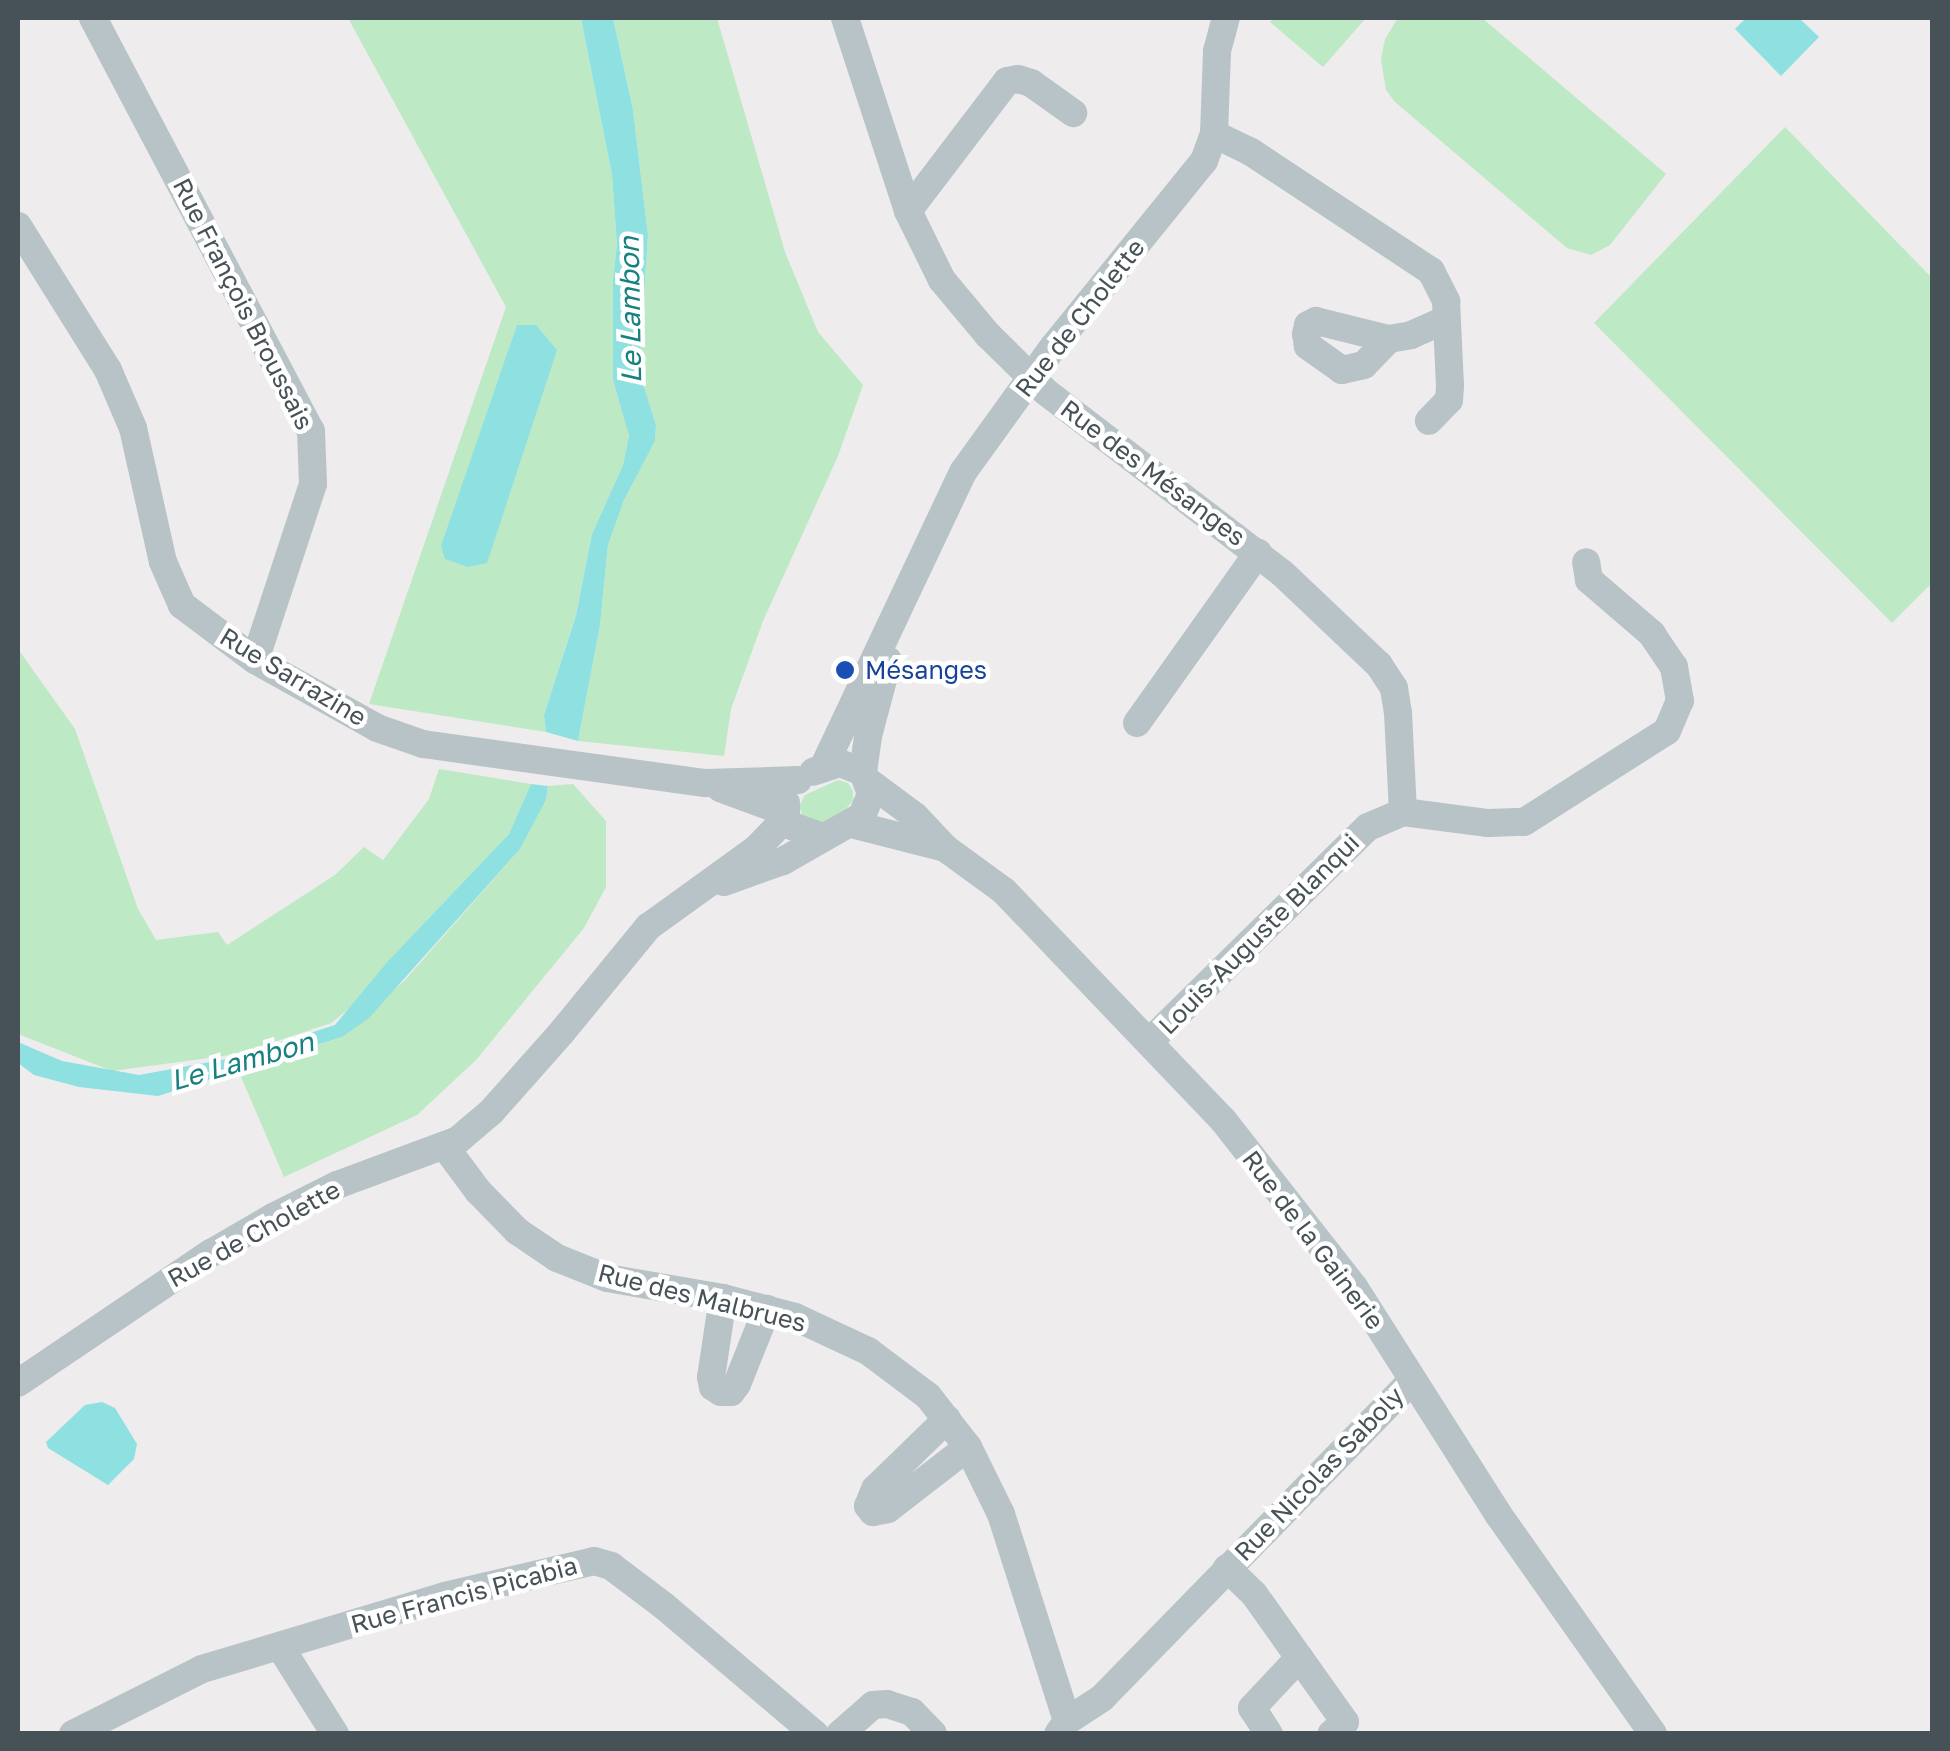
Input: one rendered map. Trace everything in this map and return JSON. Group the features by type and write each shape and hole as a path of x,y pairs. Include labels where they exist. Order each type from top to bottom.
{"street":[{"name":"Rue François Broussais","path":"94,18 311,431 313,484 255,660"},
{"name":"Rue des Mésanges","path":"846,18 908,212 920,243 951,292 1031,378 1258,553 1388,676 1398,713 1403,812"},
{"name":"Rue de Cholette","path":"824,766 963,472 1031,378 1204,162 1214,134 1217,51 1226,18"},
{"path":"908,212 1007,81 1018,78 1031,83 1073,112"},
{"path":"1214,134 1251,152 1432,271 1446,302 1448,400 1428,421"},
{"name":"Rue Sarrazine","path":"18,226 108,370 127,414 163,562 182,605 255,660 377,728 423,744 704,783 798,780"},
{"path":"1389,339 1446,320"},
{"path":"1137,723 1258,553"},
{"path":"1403,812 1488,823 1524,822 1668,731 1680,701 1674,667 1652,634 1589,580 1586,562"},
{"name":"Rue de Cholette","path":"866,777 898,611"},
{"path":"840,763 866,777 868,805 851,824 820,836 799,832 785,815 798,780 824,766 840,763"},
{"name":"Rue de la Gainerie","path":"866,777 916,816 945,848 1004,891 1223,1120 1354,1288 1498,1514 1653,1734"},
{"name":"Rue Sarrazine","path":"704,783 785,815"},
{"name":"Louis-Auguste Blanqui","path":"1150,1041 1353,840 1387,816 1403,812"},
{"name":"Rue de Cholette","path":"18,1383 211,1253 274,1217 336,1185 446,1148 491,1112 648,927 756,849 785,815"},
{"name":"Rue de la Gainerie","path":"851,824 945,848"},
{"name":"Rue de Cholette","path":"703,888 783,861 820,836"},
{"name":"Rue des Malbrues","path":"446,1148 478,1191 517,1231 556,1258 607,1278 767,1308 832,1332 868,1351 913,1384 947,1418 968,1447 1001,1514 1063,1728"},
{"path":"723,1298 712,1377 713,1387 721,1392 731,1392 737,1384 767,1308"},
{"name":"Rue Nicolas Saboly","path":"1063,1728 1102,1698 1412,1381"},
{"path":"947,1418 874,1489 868,1506 873,1512 888,1509 968,1447"},
{"name":"Rue Francis Picabia","path":"73,1734 188,1674 446,1596 602,1562 706,1640 815,1734"},
{"name":"Rue Nicolas Saboly","path":"1227,1568 1254,1594 1346,1722 1331,1734"},
{"path":"281,1648 335,1734"},
{"path":"1269,1734 1252,1708 1299,1658"},
{"path":"840,1734 873,1705 887,1704 912,1712 933,1734"}],"green space":[{"path":"348,18 581,18 612,175 617,245 613,380 629,436 623,465 592,534 576,614 544,715 546,732 369,704 506,307"},
{"path":"613,18 717,18 785,252 818,332 863,385 838,456 763,621 731,709 724,756 578,741 600,625 608,545 624,500 655,441 656,425 639,371 648,235 633,110"},
{"path":"1274,18 1366,18 1323,67 1270,22"},
{"path":"1398,18 1482,18 1666,174 1610,245 1591,255 1567,248 1395,102 1386,90 1381,59 1385,39"},
{"path":"1785,127 1932,278 1932,583 1892,623 1594,323"},
{"path":"18,649 75,729 138,909 156,940 218,932 227,945 335,875 364,847 383,860 429,799 439,769 531,784 509,834 389,960 355,1004 331,1023 238,1054 112,1071 18,1034"},
{"path":"838,780 848,783 853,791 853,801 843,812 820,824 803,817 799,806 805,795"},
{"path":"573,784 606,821 606,887 584,928 476,1060 417,1115 284,1177 239,1072 342,1037 406,979 520,849 546,800 548,786"}],"water":[{"name":"Le Lambon","path":"581,18 613,18 633,110 648,235 639,371 656,425 655,441 624,500 608,545 600,625 578,741 546,732 544,715 576,615 592,534 623,465 629,436 613,380 617,245 612,175"},
{"path":"1746,18 1799,18 1819,37 1781,76 1735,29"},
{"path":"517,325 536,325 557,350 487,563 468,567 445,559 441,546"},
{"name":"Le Lambon","path":"531,784 548,786 546,800 520,849 369,1018 342,1037 158,1096 79,1087 34,1075 18,1063 18,1042 62,1061 139,1075 232,1058 335,1025 389,960 509,834"},
{"path":"102,1402 115,1408 137,1444 134,1459 108,1485 48,1448 46,1442 85,1405"}],"place":[{"name":"Mésanges","path":"845,670"}]}
